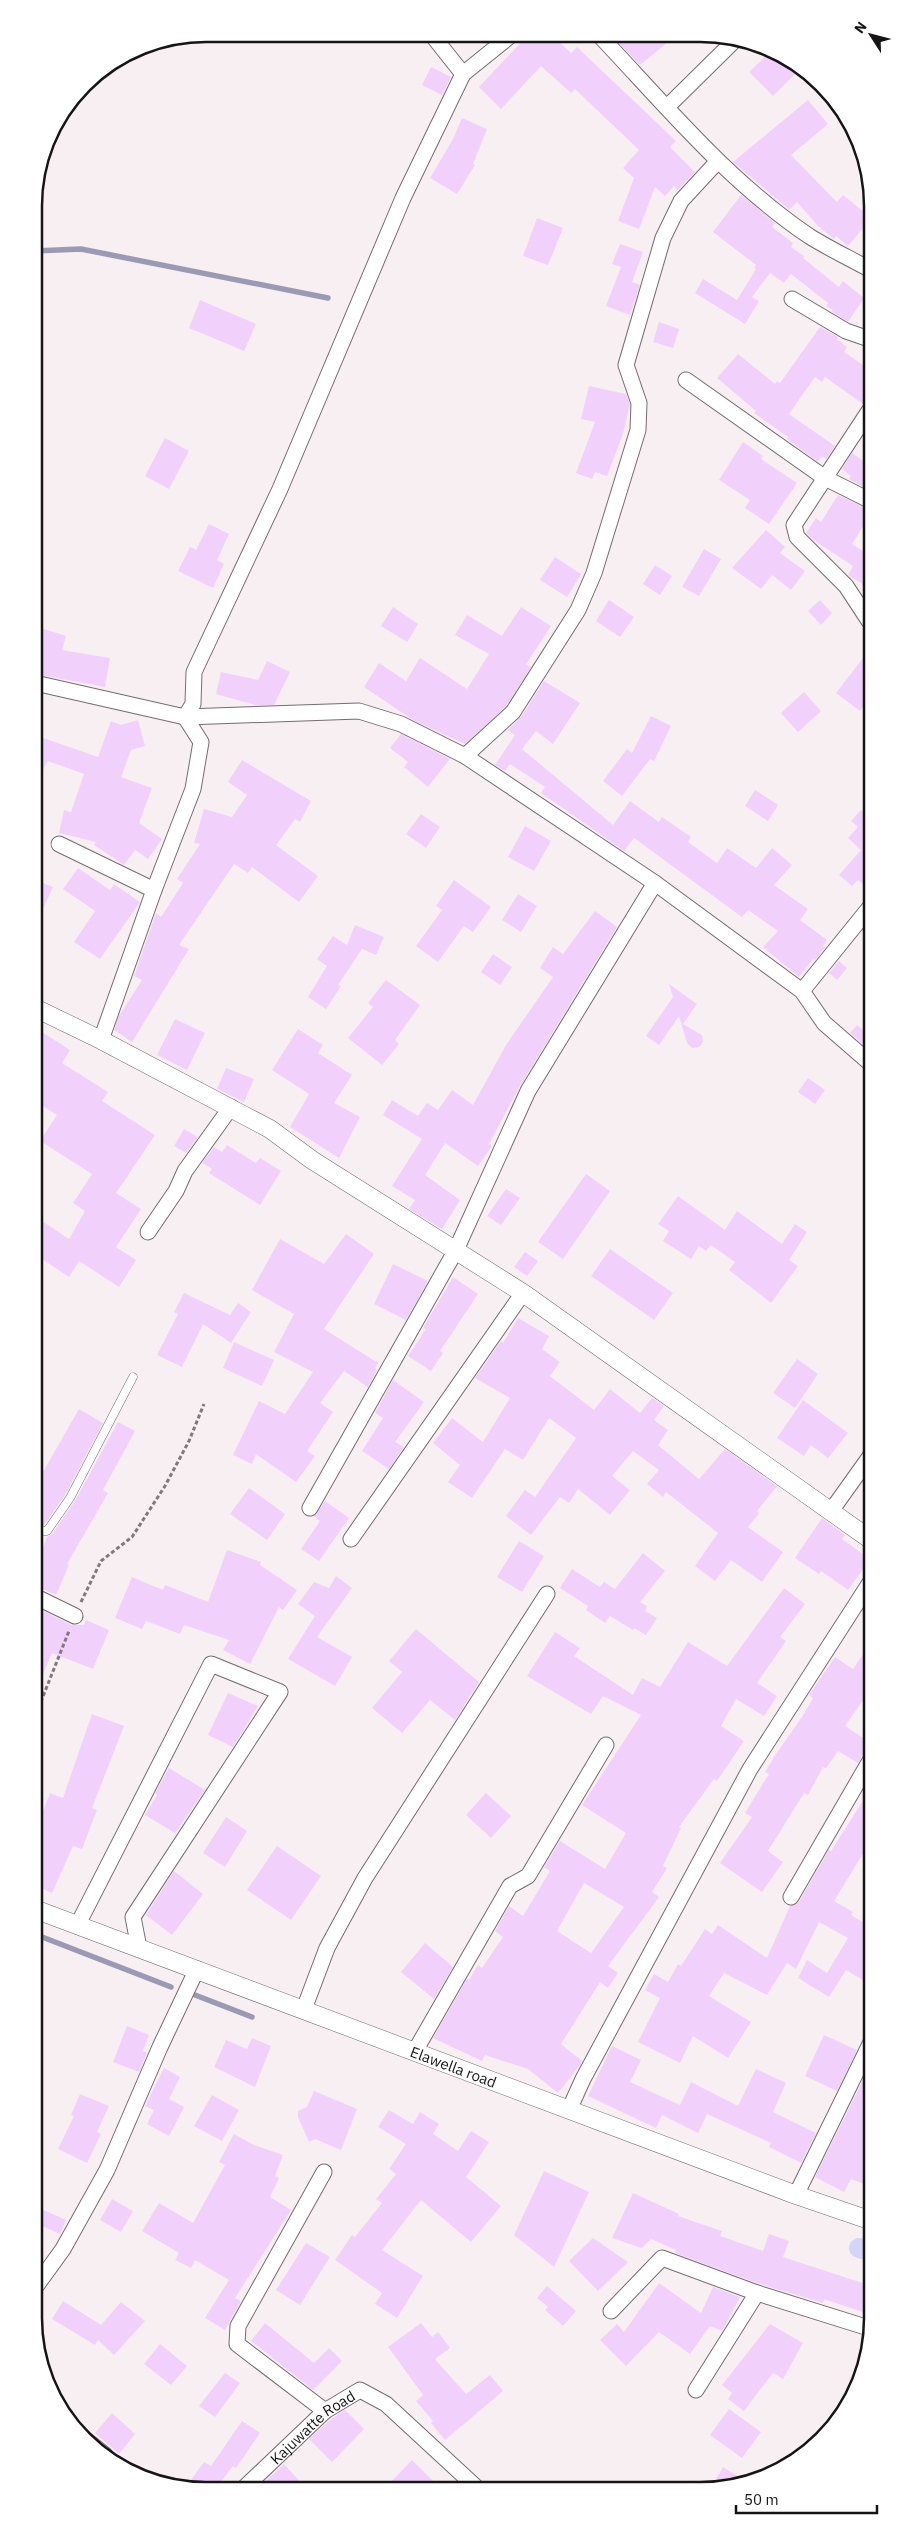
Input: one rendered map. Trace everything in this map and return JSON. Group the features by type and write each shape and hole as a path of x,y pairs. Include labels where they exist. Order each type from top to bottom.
{"street":[{"path":"438,42 463,74"},
{"path":"185,717 193,704 194,672 280,490 402,198 463,74 503,42"},
{"path":"606,42 718,161 751,191 809,236 864,266"},
{"path":"667,107 729,46"},
{"path":"465,756 513,712 578,610 594,573 638,430 639,403 626,365 663,238 681,201 718,161"},
{"path":"792,299 846,331 864,337"},
{"path":"686,380 825,478 864,497"},
{"path":"864,419 794,525 798,537 846,586 864,612"},
{"path":"43,685 185,717 359,711 401,724 465,756 655,883 802,991 824,1022 864,1057"},
{"path":"101,1040 154,890 193,789 201,742 185,717"},
{"path":"59,844 154,890"},
{"path":"310,1508 456,1250 528,1091 655,883"},
{"path":"802,991 864,915"},
{"path":"43,1012 231,1107 270,1129 312,1160 523,1293 863,1534"},
{"path":"148,1232 176,1191 185,1171 231,1107"},
{"path":"351,1539 523,1293"},
{"path":"831,1511 863,1466"},
{"path":"304,2009 327,1948 364,1878 546,1594"},
{"path":"569,2110 583,2079 750,1769 863,1594"},
{"path":"42,1600 75,1616"},
{"path":"78,1926 211,1664 280,1692 133,1917 139,1948"},
{"path":"415,2051 510,1886 528,1876 606,1745"},
{"path":"791,1897 863,1772"},
{"name":"Elawella road","path":"42,1912 796,2195 863,2218"},
{"path":"42,2278 63,2249 107,2170 160,2047 197,1969"},
{"path":"796,2195 863,2060"},
{"path":"324,2172 238,2326 237,2344 325,2411"},
{"path":"611,2311 662,2258 757,2293 863,2326"},
{"path":"696,2390 757,2293"},
{"name":"Kajuwatte Road","path":"250,2482 325,2411 360,2390 386,2404 470,2482"}],"lane":[{"path":"42,1531 47,1531 70,1498 133,1377"}],"path":[{"path":"42,1698 75,1616 101,1561 132,1536 165,1486 189,1442 204,1404"}],"building":[{"path":"521,42 559,42 571,53 577,47 676,141 670,147 695,172 678,190 674,186 665,196 655,187 639,229 618,221 634,178 623,168 639,150 575,89 571,93 541,66 501,109 479,87"},
{"path":"618,42 668,42 640,65"},
{"path":"765,56 795,74 773,96 749,72"},
{"path":"431,67 451,77 442,95 422,85"},
{"path":"808,100 828,124 791,155 837,202 843,195 864,212 864,227 848,246 836,236 834,239 818,226 797,202 789,210 733,162"},
{"path":"462,118 487,129 473,164 475,165 457,194 430,178 453,139"},
{"path":"741,195 775,223 772,227 793,243 791,247 804,256 803,258 839,287 843,281 864,298 848,322 831,311 833,310 826,306 828,303 791,274 784,283 770,273 752,297 759,301 745,324 695,293 703,279 737,300 756,269 754,268 756,265 713,232"},
{"path":"537,218 563,228 548,265 523,256"},
{"path":"620,244 643,252 632,282 640,285 630,315 606,306 621,267 612,264"},
{"path":"200,300 256,324 244,351 189,328"},
{"path":"659,322 679,329 673,348 653,342"},
{"path":"820,327 838,337 837,339 847,347 844,352 864,366 864,404 825,377 822,382 815,377 789,414 835,446 826,459 822,456 818,462 787,439 788,437 754,413 756,411 717,378 738,354 775,384 777,381 780,383"},
{"path":"589,386 626,394 630,404 623,434 607,476 595,472 592,479 576,473 595,422 581,419"},
{"path":"165,438 189,451 169,489 145,476"},
{"path":"743,442 763,456 761,459 797,483 769,524 745,508 750,500 719,480"},
{"path":"852,453 864,461 864,487 849,479 851,476 842,469"},
{"path":"838,495 864,507 864,525 852,544 863,551 864,549 864,585 848,575 853,566 806,533 816,518 821,522"},
{"path":"209,524 229,534 217,560 224,564 213,588 178,571 190,547 196,550"},
{"path":"766,530 785,547 780,553 805,571 791,590 772,575 761,589 732,568"},
{"path":"704,549 721,559 699,596 682,587"},
{"path":"555,557 581,574 567,597 540,580"},
{"path":"655,565 672,576 660,595 643,584"},
{"path":"609,600 634,617 620,637 596,621"},
{"path":"820,600 832,613 821,625 808,611"},
{"path":"393,607 418,624 407,642 381,626"},
{"path":"521,607 551,626 526,664 531,667 506,706 465,744 413,720 364,687 379,663 406,681 420,658 467,689 489,654 455,635 467,615 502,636"},
{"path":"43,629 66,636 62,650 110,658 105,687 43,675"},
{"path":"864,657 864,706 860,711 836,693"},
{"path":"267,661 290,672 274,705 255,705 216,694 221,672 258,680"},
{"path":"544,681 580,703 553,744 536,731 522,749 613,825 630,801 659,822 662,817 691,837 688,842 717,863 727,848 756,868 772,848 792,865 774,885 808,909 800,920 827,940 823,946 825,948 815,960 813,959 799,977 763,947 778,931 748,910 742,917 634,838 624,851 541,793 545,787 510,764 505,771 495,765 515,735 508,730 521,717"},
{"path":"804,692 821,711 798,732 781,713"},
{"path":"651,716 671,726 654,761 650,759 622,796 603,781 627,749 632,753"},
{"path":"138,720 145,746 131,750 121,777 152,788 139,823 162,839 148,859 135,850 124,865 94,845 96,842 59,833 64,810 71,812 84,774 48,761 43,770 43,738 98,757 111,721 121,725"},
{"path":"401,734 450,759 428,787 404,767 408,762 390,748"},
{"path":"242,760 311,801 300,822 295,819 276,845 318,876 299,902 252,867 248,873 234,864 179,945 189,949 132,1042 114,1030 119,1016 142,980 134,976 156,913 161,917 183,883 177,879 200,844 194,843 204,809 232,817 247,795 228,782"},
{"path":"755,790 778,805 768,821 745,806"},
{"path":"861,810 864,813 864,885 858,880 852,886 839,875 861,850 848,838 858,827 851,821"},
{"path":"421,814 440,827 426,848 406,834"},
{"path":"525,826 551,841 534,871 508,857"},
{"path":"78,868 110,890 114,884 140,902 100,959 74,942 95,911 63,889"},
{"path":"454,880 491,907 473,932 464,926 438,962 416,946 442,910 436,906"},
{"path":"43,883 53,887 43,909"},
{"path":"518,894 537,906 521,932 502,920"},
{"path":"595,911 617,927 520,1086 489,1144 492,1146 478,1166 445,1143 425,1175 460,1200 442,1229 409,1209 415,1200 392,1186 422,1139 383,1115 392,1100 418,1116 427,1103 438,1110 452,1090 473,1105 506,1045 553,977 540,968 553,947 563,954"},
{"path":"355,925 384,937 376,955 362,949 338,985 341,986 326,1009 308,997 327,966 317,959 333,936 347,945"},
{"path":"493,954 512,967 500,985 481,972"},
{"path":"839,961 847,968 837,980 829,973"},
{"path":"386,980 420,1005 395,1040 399,1044 382,1065 348,1038 373,1007 368,1003"},
{"path":"669,984 697,1004 683,1024 702,1035 703,1042 699,1047 692,1048 687,1043 679,1016 659,1045 646,1036 673,997"},
{"path":"175,1019 205,1033 187,1070 157,1055"},
{"path":"857,1025 864,1030 863,1044 850,1033"},
{"path":"298,1029 323,1045 318,1053 352,1075 334,1103 360,1117 339,1158 290,1127 309,1094 272,1070"},
{"path":"43,1032 70,1050 62,1063 108,1092 102,1101 155,1135 116,1193 141,1209 116,1247 136,1260 119,1287 79,1261 69,1277 42,1259 43,1221 69,1239 85,1211 73,1203 92,1174 43,1143 43,1137 57,1115 43,1106"},
{"path":"226,1068 254,1079 244,1102 217,1089"},
{"path":"808,1078 825,1090 815,1104 798,1092"},
{"path":"184,1129 198,1137 186,1153 174,1146"},
{"path":"227,1145 256,1163 260,1158 281,1171 260,1205 209,1173 212,1169 202,1163 214,1147 222,1152"},
{"path":"586,1174 610,1191 563,1259 538,1242"},
{"path":"506,1189 520,1198 501,1225 487,1216"},
{"path":"678,1196 725,1230 737,1211 782,1244 795,1224 807,1232 789,1260 798,1266 771,1303 729,1270 735,1262 711,1245 706,1251 699,1246 691,1259 663,1241 669,1231 658,1224"},
{"path":"346,1234 374,1254 324,1329 378,1363 375,1368 377,1370 368,1387 344,1371 320,1403 333,1412 307,1451 315,1456 296,1482 256,1454 252,1464 233,1455 259,1401 285,1414 313,1372 274,1352 294,1314 252,1290 280,1239 324,1264"},
{"path":"610,1249 673,1293 654,1320 591,1276"},
{"path":"525,1252 538,1261 527,1276 514,1267"},
{"path":"393,1264 428,1281 406,1320 374,1304"},
{"path":"453,1277 478,1294 440,1351 443,1353 431,1371 408,1356 426,1329 423,1328"},
{"path":"184,1293 230,1315 238,1303 251,1312 231,1343 203,1324 182,1367 157,1355 178,1314 174,1312"},
{"path":"518,1318 549,1336 542,1349 560,1362 550,1376 594,1410 610,1389 640,1413 652,1398 664,1406 654,1420 668,1430 658,1445 699,1479 725,1449 777,1486 757,1511 759,1513 748,1527 783,1552 762,1582 731,1560 715,1581 695,1566 718,1533 666,1492 663,1497 647,1484 659,1470 633,1451 612,1476 630,1490 610,1515 578,1489 569,1503 560,1497 531,1535 506,1516 525,1490 535,1497 576,1438 549,1418 523,1460 505,1449 472,1498 448,1482 460,1465 433,1443 452,1418 483,1442 510,1398 475,1378 501,1341 503,1343"},
{"path":"234,1342 274,1360 262,1386 223,1368"},
{"path":"797,1359 818,1374 795,1408 773,1393"},
{"path":"393,1380 424,1402 395,1442 404,1447 389,1469 362,1451 383,1418 375,1413"},
{"path":"803,1400 848,1433 828,1458 811,1445 804,1456 777,1438"},
{"path":"79,1409 103,1423 65,1495 44,1525 42,1524 42,1473"},
{"path":"118,1422 135,1431 103,1490 108,1493 67,1564 69,1565 56,1595 42,1589 42,1548 47,1537 52,1534 75,1501"},
{"path":"249,1488 285,1514 267,1540 230,1514"},
{"path":"325,1501 349,1518 319,1561 301,1549 320,1521 314,1516"},
{"path":"822,1518 845,1535 842,1539 863,1554 863,1568 848,1590 821,1571 819,1574 795,1558"},
{"path":"519,1541 544,1556 522,1592 497,1577"},
{"path":"227,1550 261,1562 260,1565 297,1590 283,1610 279,1607 250,1664 223,1650 229,1640 184,1625 180,1634 146,1621 142,1629 115,1618 132,1577 163,1590 165,1585 208,1602"},
{"path":"643,1553 665,1571 640,1602 647,1606 645,1611 657,1618 646,1635 634,1628 633,1630 610,1616 605,1623 586,1610 588,1606 560,1588 572,1569 600,1587 604,1582 615,1589"},
{"path":"336,1576 352,1588 317,1637 352,1657 335,1686 288,1659 315,1616 298,1604 314,1582 329,1588"},
{"path":"784,1588 805,1604 780,1637 786,1641 757,1683 777,1696 764,1716 736,1699 721,1726 744,1741 717,1781 714,1779 679,1827 681,1828 663,1866 667,1868 652,1892 659,1897 608,1966 618,1973 608,1988 600,1982 561,2044 582,2061 558,2093 528,2069 485,2055 482,2061 433,2038 467,1979 469,1980 478,1965 482,1968 503,1937 495,1931 509,1906 523,1916 550,1871 544,1867 560,1841 605,1869 626,1833 582,1805 641,1715 603,1696 591,1714 527,1676 555,1632 580,1648 574,1656 633,1695 642,1678 660,1687 688,1642 727,1666","holes":["584,1883 624,1907 591,1953 557,1931"]},
{"path":"44,1611 71,1625 84,1625 86,1620 109,1630 93,1669 52,1653 42,1675 42,1615"},
{"path":"416,1629 479,1682 455,1720 430,1700 402,1733 372,1708 402,1672 389,1661"},
{"path":"863,1654 863,1700 845,1726 863,1738 863,1754 858,1763 838,1751 826,1768 823,1767 808,1795 804,1793 768,1851 783,1862 762,1892 720,1863 752,1817 745,1813 769,1774 765,1772 802,1717 813,1698 809,1695 835,1657 853,1669"},
{"path":"228,1693 258,1706 233,1747 208,1735"},
{"path":"92,1714 124,1726 92,1808 97,1810 82,1849 73,1846 52,1893 42,1889 42,1814 50,1793 63,1798"},
{"path":"169,1768 205,1790 175,1833 145,1815 157,1795 155,1793"},
{"path":"486,1793 511,1816 491,1838 466,1815"},
{"path":"863,1800 863,1853 834,1901 853,1912 851,1915 863,1922 863,1980 846,1970 829,1997 798,1978 807,1960 827,1973 848,1938 819,1922 796,1969 787,1963 767,1995 724,1973 709,1996 751,2022 728,2058 693,2036 680,2063 638,2042 660,1998 645,1990 654,1974 668,1982 678,1964 681,1966 705,1929 712,1934 718,1925 767,1958 790,1906 799,1902 829,1850 831,1851"},
{"path":"226,1817 247,1831 225,1867 203,1853"},
{"path":"277,1846 321,1876 291,1920 247,1890"},
{"path":"174,1871 203,1894 172,1935 146,1915"},
{"path":"425,1943 453,1967 434,1999 401,1972"},
{"path":"127,2026 149,2035 143,2051 147,2053 139,2072 113,2062"},
{"path":"824,2035 857,2050 837,2091 805,2076"},
{"path":"252,2038 271,2046 255,2087 214,2067 226,2040 247,2049"},
{"path":"612,2046 641,2060 630,2082 680,2105 691,2082 738,2106 756,2069 786,2083 773,2112 816,2133 801,2163 769,2147 771,2143 707,2114 698,2133 662,2115 656,2128 588,2096"},
{"path":"164,2068 180,2077 169,2099 184,2107 169,2136 147,2124 154,2110 145,2106"},
{"path":"863,2080 863,2184 851,2179 844,2192 815,2177"},
{"path":"314,2091 357,2109 341,2150 315,2139 309,2142 298,2117 298,2111 307,2107"},
{"path":"80,2094 109,2106 97,2132 101,2134 87,2163 58,2149 74,2116 71,2115"},
{"path":"212,2095 239,2110 222,2141 194,2126"},
{"path":"389,2110 413,2124 420,2112 439,2124 433,2134 458,2151 471,2131 489,2142 466,2177 501,2206 471,2242 421,2200 382,2250 423,2276 397,2318 375,2304 382,2293 335,2260 352,2235 355,2237 382,2203 376,2199 396,2174 389,2169 406,2144 378,2127"},
{"path":"234,2134 254,2145 283,2155 275,2176 279,2178 270,2197 291,2210 235,2298 241,2301 225,2330 205,2318 229,2280 195,2260 191,2268 175,2260 179,2253 142,2231 159,2203 193,2223 225,2165 219,2162"},
{"path":"544,2171 589,2192 554,2267 514,2235"},
{"path":"633,2193 679,2214 678,2216 722,2231 720,2236 763,2251 769,2234 789,2241 783,2257 863,2283 863,2312 824,2299 823,2303 760,2284 675,2253 676,2250 651,2239 642,2248 612,2238"},
{"path":"112,2199 133,2211 121,2232 100,2220"},
{"path":"42,2209 66,2220 60,2234 42,2226"},
{"path":"593,2238 628,2262 598,2291 569,2261"},
{"path":"306,2243 330,2257 300,2305 276,2290"},
{"path":"659,2283 701,2313 713,2287 740,2297 722,2331 710,2326 690,2354 659,2332 626,2366 600,2340 617,2324 624,2332"},
{"path":"547,2286 576,2311 563,2326 545,2310 548,2307 537,2298"},
{"path":"63,2301 101,2325 121,2302 145,2321 114,2355 98,2340 95,2345 52,2319"},
{"path":"265,2323 314,2363 329,2348 342,2361 313,2390 251,2341"},
{"path":"421,2323 432,2337 438,2332 450,2348 435,2359 466,2394 490,2375 503,2391 445,2440 431,2423 433,2421 416,2401 423,2395 388,2347"},
{"path":"770,2324 803,2343 783,2379 773,2373 744,2411 728,2399 732,2393 722,2385"},
{"path":"160,2344 187,2366 171,2385 144,2364"},
{"path":"225,2373 240,2383 215,2417 199,2406"},
{"path":"729,2409 761,2432 742,2458 710,2435"},
{"path":"345,2410 364,2429 332,2462 309,2439 331,2419"},
{"path":"112,2413 135,2434 119,2454 95,2433"},
{"path":"242,2421 260,2433 236,2468 233,2466 221,2482 190,2481 204,2462 211,2466"},
{"path":"412,2460 434,2482 391,2482"},
{"path":"284,2464 300,2482 264,2482"},
{"path":"723,2467 739,2477 721,2481 715,2481"}],"waterway":[{"path":"43,251 81,249 328,298"},
{"path":"42,1937 171,1987"},
{"path":"195,1995 252,2017"},
{"path":"859,2248 863,2249"}]}
